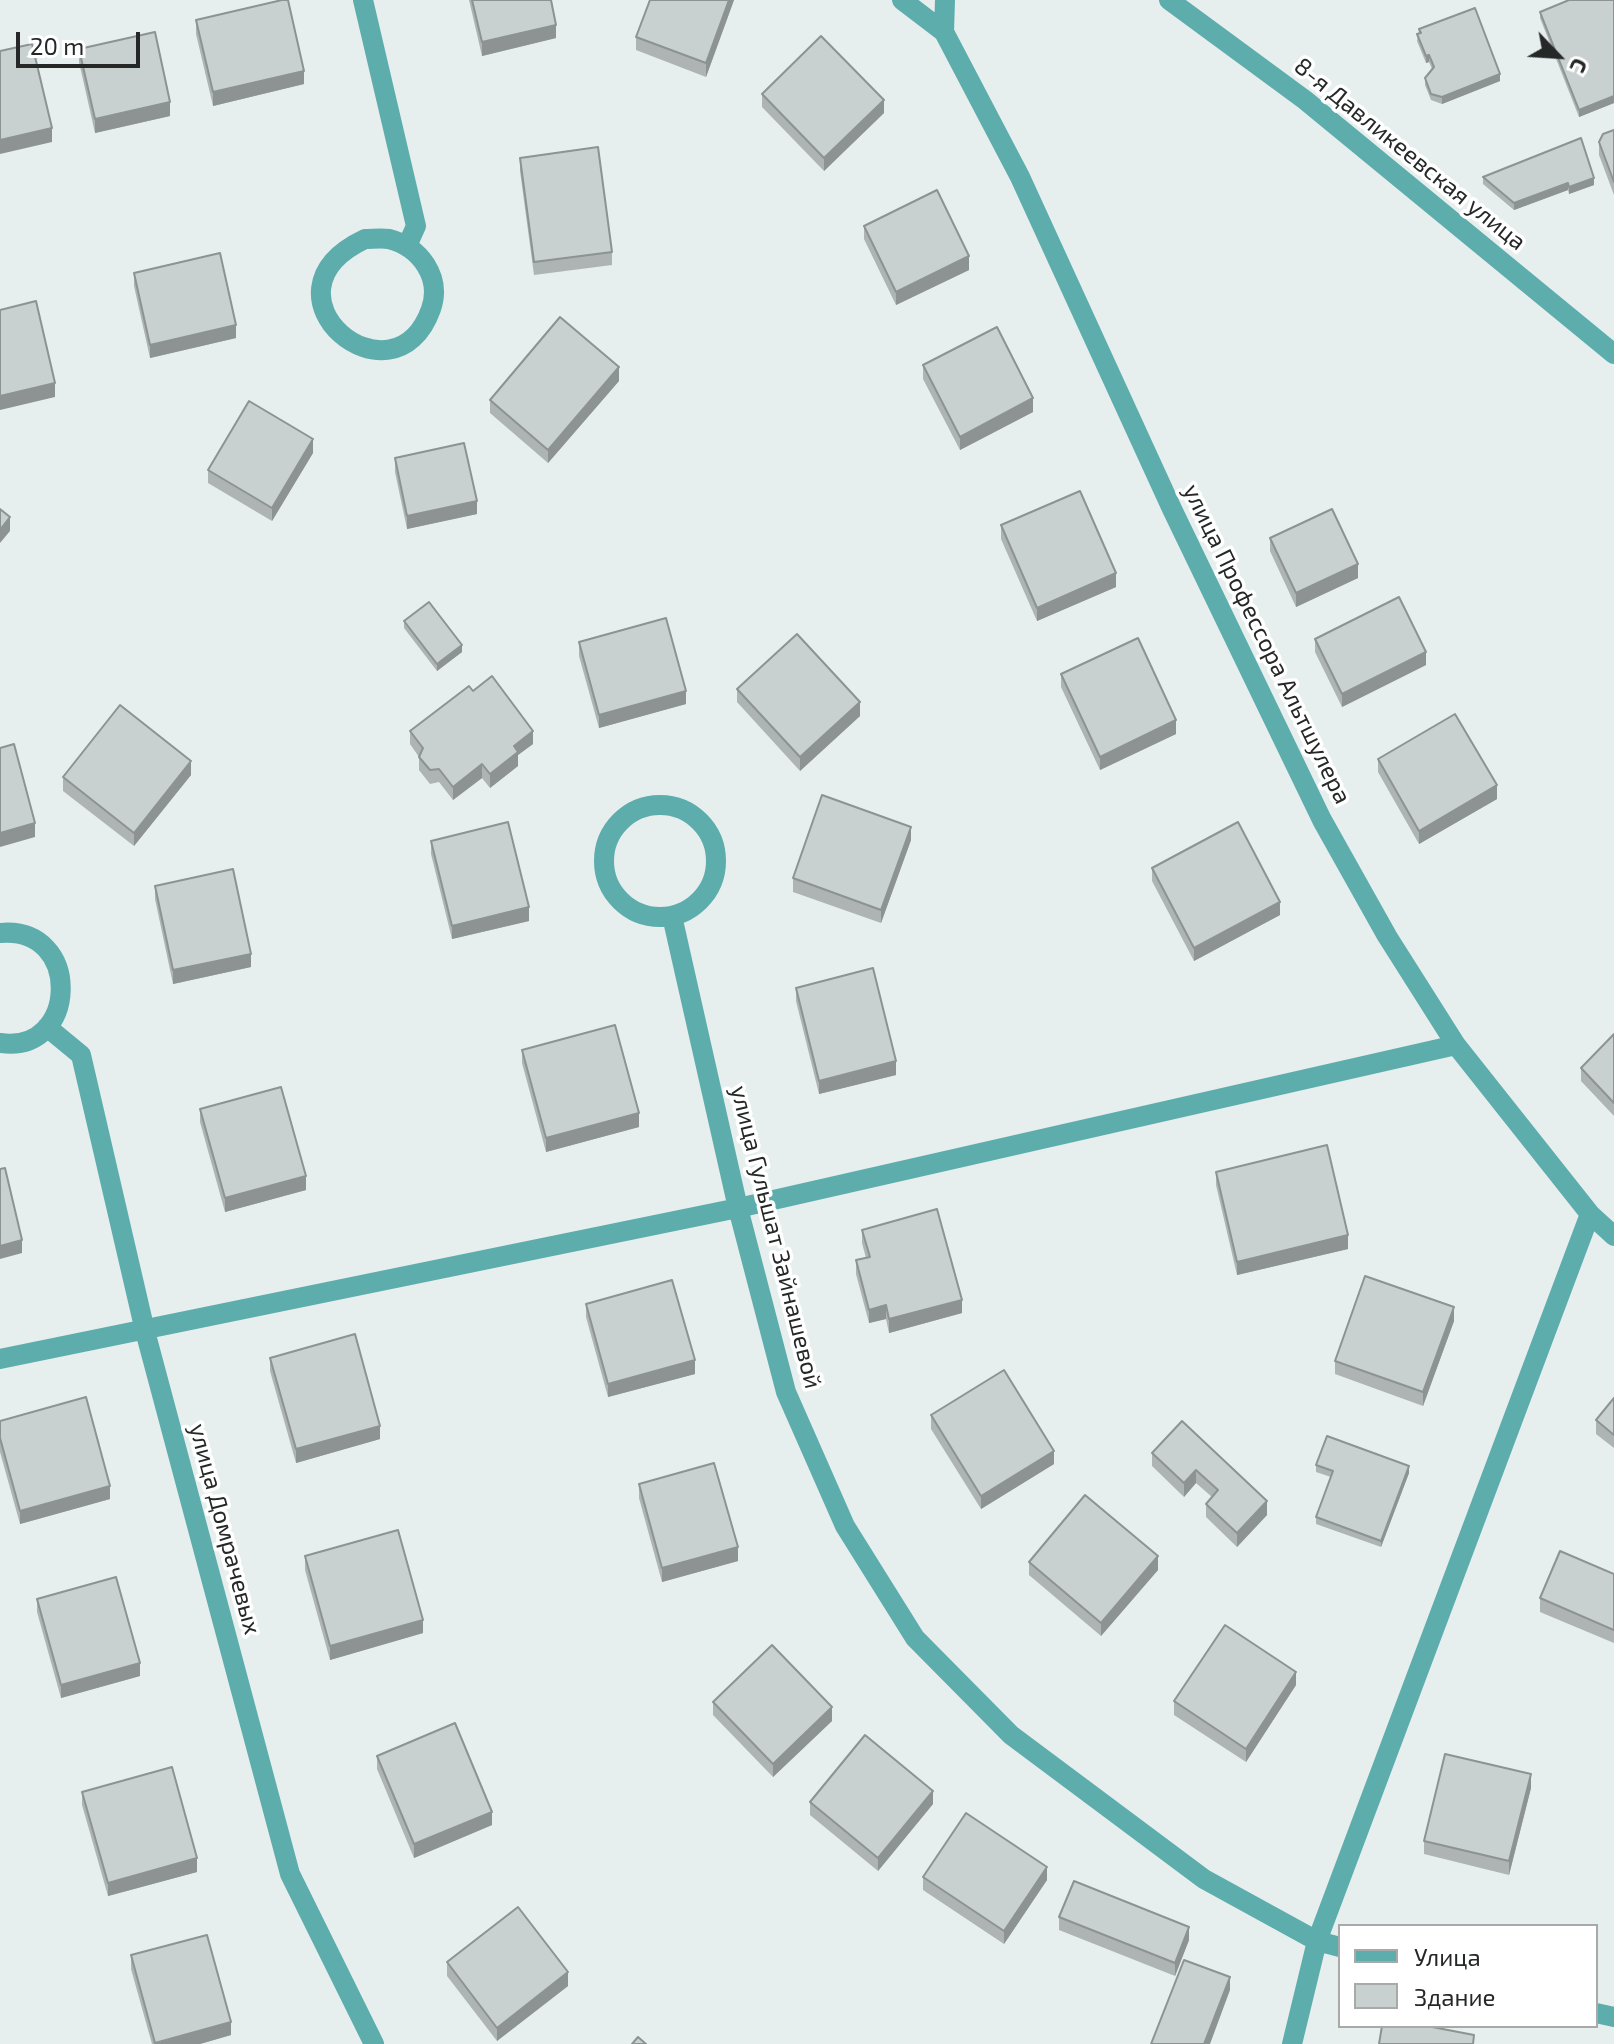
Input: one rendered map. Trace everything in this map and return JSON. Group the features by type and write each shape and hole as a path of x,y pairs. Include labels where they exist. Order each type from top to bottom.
{"street":[{"path":"363,0 416,226 407,246"},
{"name":"улица Профессора Альтшулера","path":"902,0 944,32 1020,177 1172,509 1322,820 1387,936 1456,1045 1590,1214 1614,1236"},
{"name":"улица Профессора Альтшулера","path":"944,32 945,0"},
{"name":"8-я Давликеевская улица","path":"1169,0 1305,100 1614,354"},
{"path":"365,239 387,239 407,246 425,260 432,281 433,303 426,324 410,340 390,349 369,350 348,342 332,327 323,307 322,285 330,264 345,248 365,239"},
{"path":"669,805 689,813 706,828 715,848 715,870 707,890 692,906 672,916 651,916 630,909 614,894 605,874 604,852 612,831 627,815 647,806 669,805"},
{"name":"улица Гульшат Зайнашевой","path":"672,916 738,1208 786,1392 845,1526 915,1638 1011,1735 1204,1879 1317,1941 1338,1946"},
{"path":"0,933 26,936 44,947 57,965 63,986 59,1008 47,1027 30,1040 9,1045 0,1043"},
{"name":"улица Домрачевых","path":"47,1027 81,1055 145,1331 290,1874 374,2044"},
{"path":"0,1359 738,1208 1456,1045"},
{"path":"1292,2044 1317,1941 1590,1214"}],"building":[{"path":"288,0 304,71 213,92 196,20"},
{"path":"472,0 551,0 556,25 482,42"},
{"path":"650,0 729,0 706,63 636,37"},
{"path":"1569,0 1614,0 1614,96 1579,110 1540,12"},
{"path":"1475,8 1500,74 1442,97 1431,94 1425,78 1434,67 1417,34 1421,33 1419,29"},
{"path":"155,32 170,102 95,119 79,49"},
{"path":"821,36 884,100 824,158 762,94"},
{"path":"32,44 52,128 0,140 0,51"},
{"path":"1614,130 1614,182 1599,142 1603,134"},
{"path":"1581,138 1594,178 1569,187 1568,183 1514,203 1483,177"},
{"path":"598,147 612,252 534,262 520,158"},
{"path":"937,190 969,256 896,292 864,226"},
{"path":"220,253 236,325 150,345 134,273"},
{"path":"36,301 55,383 0,396 0,310"},
{"path":"560,317 619,367 548,450 490,400"},
{"path":"997,327 1033,398 960,437 923,365"},
{"path":"249,401 313,439 272,508 208,470"},
{"path":"464,443 477,501 407,516 395,458"},
{"path":"1080,491 1116,573 1037,608 1001,525"},
{"path":"0,509 10,517 0,530"},
{"path":"1332,509 1358,564 1296,593 1270,538"},
{"path":"1399,597 1426,652 1342,694 1315,639"},
{"path":"429,602 462,645 437,664 404,621"},
{"path":"666,618 686,691 599,715 579,642"},
{"path":"797,634 860,702 800,757 737,689"},
{"path":"1138,638 1176,720 1100,757 1061,674"},
{"path":"492,676 533,731 514,746 518,752 490,774 482,764 453,787 439,769 430,770 419,757 423,748 410,731 469,686 473,691"},
{"path":"120,705 191,761 134,833 63,777"},
{"path":"1455,714 1497,785 1419,831 1378,759"},
{"path":"14,744 35,823 0,833 0,748"},
{"path":"822,795 911,827 881,910 793,878"},
{"path":"508,822 529,907 452,926 431,841"},
{"path":"1238,822 1280,902 1194,948 1152,868"},
{"path":"233,869 251,954 173,970 155,886"},
{"path":"873,968 896,1061 819,1081 796,988"},
{"path":"615,1025 639,1113 546,1138 522,1050"},
{"path":"1614,1034 1614,1103 1581,1068"},
{"path":"281,1087 306,1176 225,1198 200,1109"},
{"path":"1327,1145 1348,1235 1237,1262 1216,1172"},
{"path":"5,1168 22,1240 0,1246 0,1169"},
{"path":"937,1209 962,1300 889,1319 886,1305 869,1310 856,1260 870,1257 862,1230"},
{"path":"1365,1276 1454,1307 1423,1392 1335,1361"},
{"path":"672,1280 695,1360 608,1384 586,1304"},
{"path":"355,1334 380,1426 296,1449 270,1358"},
{"path":"1004,1370 1054,1451 981,1496 931,1415"},
{"path":"86,1397 110,1486 20,1511 0,1438 0,1421"},
{"path":"1614,1398 1614,1435 1596,1420"},
{"path":"1182,1421 1267,1501 1237,1533 1206,1504 1218,1490 1196,1470 1184,1483 1152,1453"},
{"path":"1327,1436 1409,1466 1381,1541 1316,1517 1333,1471 1316,1465"},
{"path":"714,1463 738,1547 662,1568 639,1484"},
{"path":"1085,1495 1158,1556 1101,1623 1029,1562"},
{"path":"398,1530 423,1620 330,1646 305,1556"},
{"path":"1560,1551 1614,1574 1614,1630 1540,1598"},
{"path":"116,1577 140,1663 61,1685 37,1599"},
{"path":"1225,1625 1296,1672 1246,1749 1174,1701"},
{"path":"772,1645 832,1707 773,1764 713,1702"},
{"path":"455,1723 492,1812 414,1844 377,1756"},
{"path":"865,1735 933,1791 878,1858 810,1802"},
{"path":"1445,1754 1531,1774 1509,1861 1424,1841"},
{"path":"172,1767 197,1858 108,1883 82,1792"},
{"path":"966,1813 1047,1867 1004,1931 923,1877"},
{"path":"1074,1881 1189,1927 1175,1963 1059,1917"},
{"path":"518,1907 568,1972 497,2028 447,1962"},
{"path":"207,1935 231,2022 155,2043 131,1955"},
{"path":"1184,1960 1230,1977 1204,2044 1151,2044"},
{"path":"1382,2028 1437,2028 1474,2035 1473,2044 1379,2044"},
{"path":"638,2037 646,2044 632,2044"}]}
